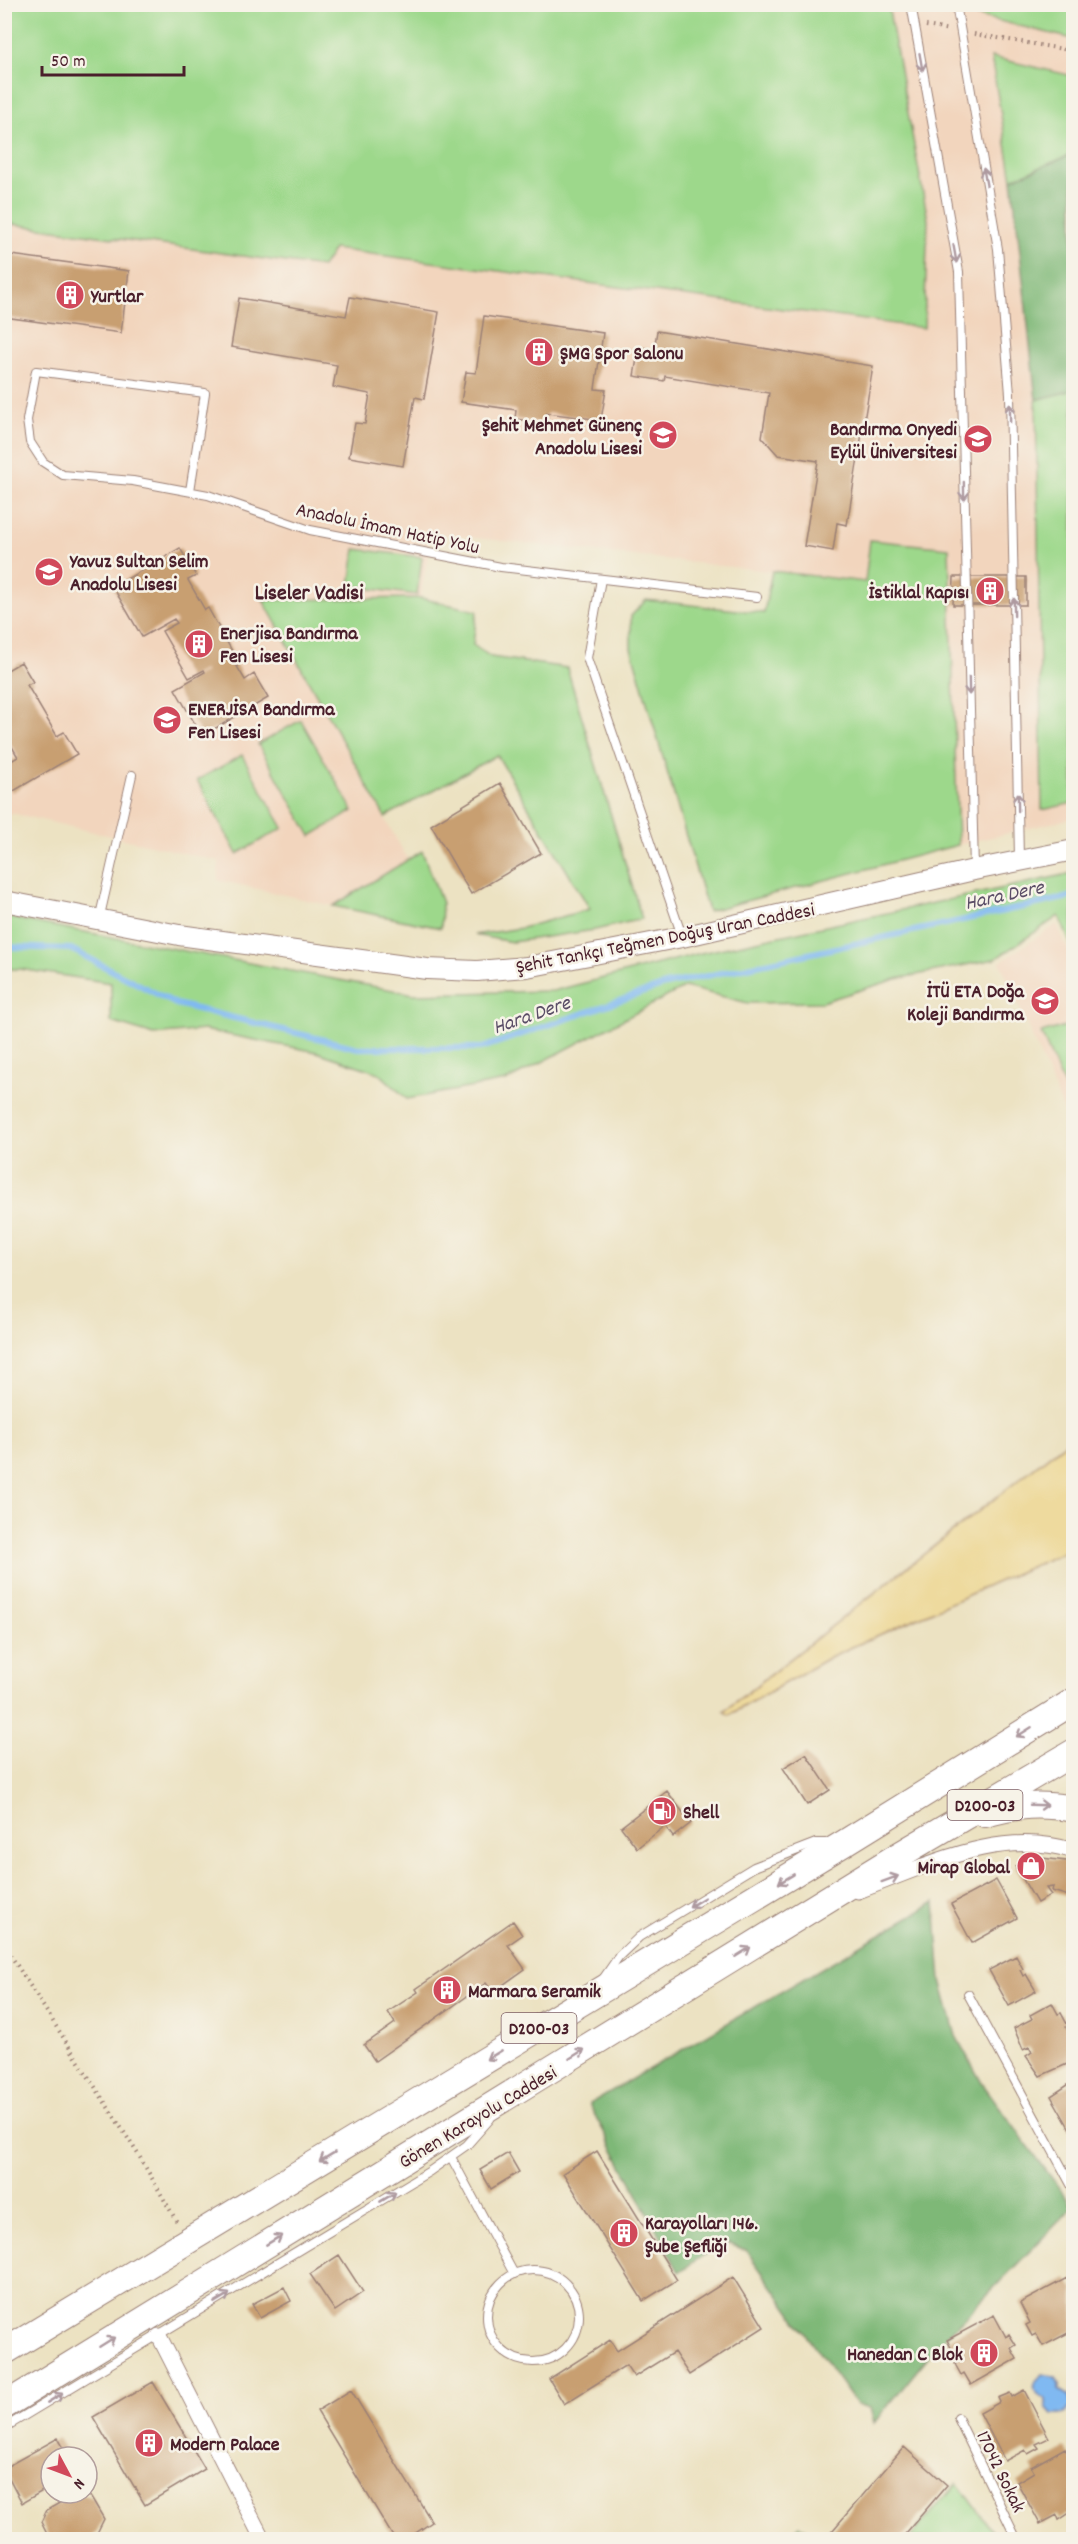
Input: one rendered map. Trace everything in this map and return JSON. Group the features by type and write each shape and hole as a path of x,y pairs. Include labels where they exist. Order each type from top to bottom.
{"highway":[{"name":"D200-03","path":"4,2352 846,1842 1074,1701"},
{"name":"Gönen Karayolu Caddesi","path":"4,2406 896,1857 1074,1752"},
{"path":"942,1830 981,1814 1019,1805 1040,1804 1074,1809"}],"street":[{"name":"Şehit Tankçı Teğmen Doğuş Uran Caddesi","path":"4,901 179,935 427,969 477,971 527,968 682,937 974,870 1074,850"},
{"path":"896,1857 929,1832 1074,1740"},
{"path":"816,1906 986,1846 1023,1842 1042,1843 1074,1851"},
{"path":"159,2336 263,2540"}],"lane":[{"path":"911,4 959,272 974,870"},
{"path":"956,4 998,249 1010,394 1019,861"},
{"name":"Anadolu İmam Hatip Yolu","path":"190,491 205,393 36,371 27,432 35,453 43,462 63,475 133,482 190,491 310,530 501,567 757,597"},
{"path":"601,579 587,658 682,937"},
{"path":"99,920 132,775"},
{"path":"968,1994 1074,2190"},
{"path":"4,2428 420,2178 467,2145 510,2096"},
{"path":"450,2157 514,2274"},
{"path":"529,2270 545,2271 559,2278 570,2288 578,2302 579,2318 576,2333 568,2346 556,2356 542,2361 527,2362 513,2358 492,2338 488,2316 493,2295 501,2283 514,2274 529,2270"},
{"name":"17042 Sokak","path":"958,2418 1017,2540"}],"path":[{"path":"914,24 1074,51"},
{"path":"4,1945 138,2154 188,2241"}],"shaded area":[{"path":"5,5 1073,5 1073,818 958,845 949,548 865,582 432,533 420,598 263,600 408,860 333,906 218,880 219,861 11,813 5,817"},
{"name":"İTÜ ETA Doğa Koleji Bandırma","path":"1057,924 1073,961 1073,1132 1000,962"}],"green space":[{"name":"Bandırma Onyedi Eylül Üniversitesi","path":"5,4 888,5 928,220 924,328 334,249 322,267 5,223"},
{"path":"969,5 1073,5 1073,39 970,14"},
{"path":"991,57 1073,76 1073,154 1012,179"},
{"path":"1073,154 1073,390 1036,400 1012,179"},
{"path":"1073,390 1073,803 1042,810 1036,400"},
{"path":"870,540 949,548 958,845 708,911 631,648 631,616 646,600 764,613 772,571 865,582"},
{"path":"355,549 422,557 417,595 350,586"},
{"path":"420,598 477,611 473,645 491,657 567,668 642,919 595,930 512,942 474,935 522,928 590,909 497,755 385,817 263,600"},
{"path":"301,720 353,811 311,836 258,744"},
{"path":"242,755 283,828 237,854 197,780"},
{"path":"422,851 442,903 441,928 333,906"},
{"path":"1073,873 1073,950 1059,916 995,959 896,979 822,1002 748,1003 685,987 506,1081 407,1099 379,1073 317,1052 204,1030 154,1035 111,1022 111,983 20,969 5,969 5,917 414,994 553,991 701,953"},
{"path":"1073,1024 1074,1106 1041,1033"},
{"path":"935,1902 941,1981 956,2036 982,2083 1073,2207 937,2346 874,2423 870,2408 856,2404 746,2250 723,2242 679,2272 589,2104"},
{"path":"957,2483 998,2539 909,2539"},
{"path":"800,2525 818,2539 786,2539"}],"sand":[{"path":"1073,1437 1073,1548 832,1656 729,1715 724,1711"}],"water":[{"path":"1043,2374 1055,2377 1059,2390 1069,2396 1071,2404 1064,2414 1052,2414 1046,2407 1046,2399 1035,2391 1035,2383"}],"building":[{"name":"Yurtlar","path":"4,254 129,271 121,333 4,317"},
{"path":"350,297 439,312 424,399 415,397 403,466 349,457 355,423 365,424 370,394 333,387 337,365 231,347 239,298 346,316"},
{"name":"ŞMG Spor Salonu","path":"484,316 603,333 595,389 606,390 601,420 547,413 545,423 515,419 516,410 461,402 466,372 476,373"},
{"name":"Şehit Mehmet Günenç Anadolu Lisesi","path":"657,331 873,366 847,525 837,523 833,551 804,546 818,461 778,455 762,437 769,393 665,376 664,381 634,376 639,347 654,350"},
{"name":"Enerjisa Bandırma Fen Lisesi","path":"180,548 196,576 188,580 205,610 208,608 232,651 229,653 245,680 254,674 268,698 202,736 175,689 205,672 204,670 189,678 162,631 177,623 174,619 142,637 113,587"},
{"name":"İstiklal Kapısı","path":"954,577 1026,577 1026,605 953,605"},
{"path":"21,662 33,682 27,685 57,736 64,732 77,754 12,792 4,779 4,765 18,757 4,733 4,672"},
{"path":"500,783 541,853 471,894 431,825"},
{"path":"806,1754 830,1790 807,1805 783,1768"},
{"name":"Shell","path":"667,1791 691,1823 673,1837 665,1826 637,1848 621,1827"},
{"path":"1042,1858 1074,1862 1072,1897 1052,1891 1053,1887 1046,1888 1051,1895 1037,1903 1015,1866"},
{"path":"996,1880 1017,1918 972,1943 951,1904"},
{"name":"Marmara Seramik","path":"513,1921 522,1935 508,1945 525,1969 493,1992 486,1983 375,2061 364,2045 395,2023 388,2012 418,1992 416,1989"},
{"path":"1016,1956 1023,1969 1020,1970 1023,1976 1026,1974 1036,1991 1009,2006 989,1970"},
{"path":"1052,2003 1058,2014 1061,2013 1068,2026 1066,2027 1068,2031 1071,2030 1074,2035 1074,2061 1040,2076 1026,2056 1032,2052 1029,2047 1023,2050 1014,2028 1032,2019 1030,2015"},
{"path":"1074,2081 1074,2136 1051,2096"},
{"name":"Karayolları 146. Şube Şefliği","path":"597,2151 677,2280 643,2301 563,2173"},
{"path":"508,2153 519,2172 491,2189 480,2170"},
{"path":"339,2255 363,2292 335,2311 310,2274"},
{"path":"733,2277 764,2327 689,2375 674,2352 634,2377 626,2365 564,2404 549,2379 610,2340 617,2351"},
{"path":"1067,2278 1074,2290 1074,2330 1043,2346 1036,2334 1032,2336 1026,2325 1030,2323 1020,2303"},
{"path":"284,2287 291,2301 260,2318 252,2304"},
{"name":"Hanedan C Blok","path":"994,2315 1006,2337 1009,2334 1016,2345 1011,2348 1017,2359 971,2385 964,2373 961,2375 955,2364 958,2361 947,2340"},
{"name":"Modern Palace","path":"153,2382 205,2469 145,2505 93,2417"},
{"path":"351,2390 432,2522 405,2540 395,2540 317,2411"},
{"path":"1024,2390 1049,2438 1036,2444 1039,2448 1028,2454 1025,2450 1005,2461 980,2413 1000,2402 998,2398 1010,2393 1012,2397"},
{"path":"58,2438 62,2445 45,2445"},
{"path":"904,2447 947,2485 900,2540 830,2540 827,2537"},
{"path":"1065,2448 1074,2462 1074,2507 1069,2509 1071,2512 1059,2520 1057,2515 1040,2524 1017,2482 1034,2472 1031,2467"},
{"path":"39,2449 39,2493 22,2503 4,2468"},
{"path":"56,2505 96,2505 104,2519 97,2533 85,2540 50,2540 41,2522 47,2510"}],"waterway":[{"name":"Hara Dere","path":"4,947 71,949 176,1004 358,1048 482,1048 665,985 1074,896"}],"place":[{"name":"Yurtlar","path":"70,295"},
{"name":"ŞMG Spor Salonu","path":"539,352"},
{"name":"Şehit Mehmet Günenç Anadolu Lisesi","path":"663,435"},
{"name":"Bandırma Onyedi Eylül Üniversitesi","path":"978,439"},
{"name":"Yavuz Sultan Selim Anadolu Lisesi","path":"49,572"},
{"name":"İstiklal Kapısı","path":"990,591"},
{"name":"Enerjisa Bandırma Fen Lisesi","path":"199,644"},
{"name":"ENERJİSA Bandırma Fen Lisesi","path":"167,720"},
{"name":"İTÜ ETA Doğa Koleji Bandırma","path":"1045,1001"},
{"name":"Shell","path":"662,1811"},
{"name":"Mirap Global","path":"1031,1866"},
{"name":"Marmara Seramik","path":"447,1990"},
{"name":"Karayolları 146. Şube Şefliği","path":"624,2233"},
{"name":"Hanedan C Blok","path":"984,2353"},
{"name":"Modern Palace","path":"149,2443"}],"district":[{"name":"Liseler Vadisi","path":"309,591"}]}
